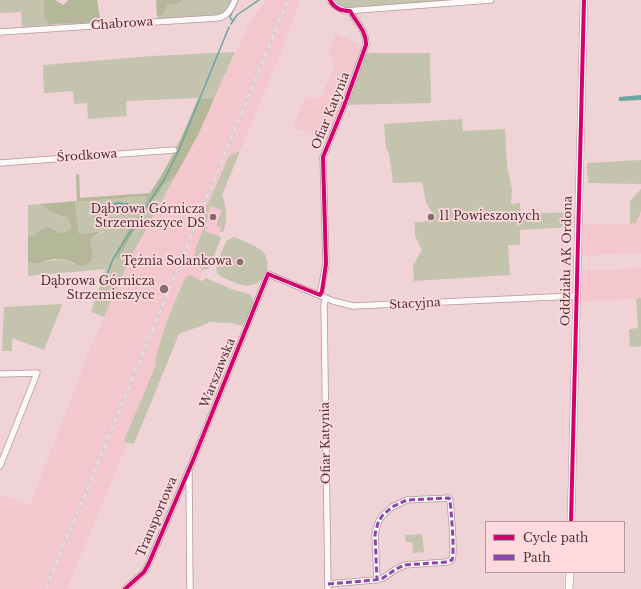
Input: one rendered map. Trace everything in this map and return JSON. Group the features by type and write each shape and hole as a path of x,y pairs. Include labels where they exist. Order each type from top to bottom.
{"street":[{"name":"Chabrowa","path":"0,32 217,18 223,17 227,14 235,0"},
{"path":"330,0 337,8 350,11 491,0"},
{"name":"Oddziału AK Ordona","path":"571,521 584,0"},
{"name":"Ofiar Katynia","path":"328,586 323,297 326,264 323,157 365,52 367,41 350,11"},
{"name":"Środkowa","path":"0,163 174,150"},
{"name":"Stacyjna","path":"265,283 268,274 323,297 346,304 365,306 576,296"},
{"name":"Warszawska","path":"190,589 188,470 265,283"},
{"path":"0,374 37,373 0,466"},
{"name":"Transportowa","path":"125,589 144,572 188,470"},
{"path":"328,586 377,580 405,565 447,562 452,560 449,498 407,500 392,507 382,516 375,534 377,580"},
{"path":"175,501 180,499 189,502"},
{"path":"569,589 570,573"}],"shaded area":[{"path":"267,0 300,0 286,40 222,195 225,204 224,224 127,444 67,589 0,589 0,494 30,505 87,356 132,255 198,135 251,20"},
{"path":"336,34 364,47 326,140 293,127 305,98 310,96 318,99 321,98 335,66 331,64 334,56 328,54"},
{"path":"641,211 641,253 580,256 581,225 636,223"},
{"path":"641,268 641,298 579,302 580,271"}],"green space":[{"path":"0,0 46,0 44,1 43,5 44,14 51,24 57,25 22,27 21,12 0,13"},
{"path":"55,0 63,5 68,0 97,0 101,23 51,24 47,22 44,12 44,1"},
{"path":"156,0 182,0 182,2 168,5 163,15 157,16"},
{"path":"182,0 233,0 224,12 216,15 158,20 157,16 163,15 168,5 177,4 182,2"},
{"path":"335,0 448,0 448,2 351,9 341,7"},
{"path":"235,52 214,99 198,98 126,101 127,116 88,119 87,103 74,104 73,91 44,93 43,65 152,56"},
{"path":"362,53 430,53 431,103 341,105"},
{"path":"198,98 214,99 198,135 176,175 164,185 158,195 153,199 118,259 114,256 129,227 145,205 146,196 75,202 79,234 111,230 101,232 90,239 93,254 91,261 86,265 80,266 67,260 53,259 38,263 28,263 28,235 34,236 39,231 48,227 59,232 70,230 70,222 66,217 55,214 40,204 77,201 76,175 79,174 80,198 150,193 177,147"},
{"path":"462,119 463,131 505,129 507,165 512,190 511,204 520,203 521,214 570,212 570,227 520,230 520,245 508,245 510,275 414,281 413,266 422,250 415,236 415,222 432,221 433,215 426,202 422,182 393,183 389,153 386,149 384,124"},
{"path":"240,151 222,195 226,214 226,223 223,232 220,232 222,228 216,225 222,210 211,206 207,215 209,216 205,225 207,227 205,231 221,238 209,268 205,270 191,264 190,262 193,260 195,250 206,222 203,220 204,213 229,156"},
{"path":"641,160 641,184 588,183 587,163"},
{"path":"176,175 132,255 104,317 91,312 106,269 28,276 28,263 63,260 74,264 93,254 90,239 107,230 79,234 75,202 146,196 145,205 129,227 114,256 118,259 153,199 158,195 164,185"},
{"path":"641,189 641,211 636,223 630,224 630,201"},
{"path":"40,204 55,214 66,217 72,226 70,230 58,232 39,231 34,236 28,235 28,205"},
{"path":"234,237 256,247 265,255 268,266 267,271 257,283 249,286 242,285 226,279 217,273 216,266 226,241"},
{"path":"189,275 202,281 206,278 231,289 249,294 252,297 254,304 243,326 231,323 211,322 179,334 134,444 125,442 124,440 155,367 159,345 167,322 185,278"},
{"path":"641,298 641,346 630,347 629,329 638,328 636,299"},
{"path":"62,305 44,350 12,338 12,351 2,351 4,307"},
{"path":"422,534 424,552 413,553 412,542 406,542 405,535"}],"water":[{"path":"641,95 641,100 619,101 619,97"},
{"path":"117,202 128,203 130,206 128,212 121,214 115,211 112,207 113,204"}],"waterway":[{"path":"232,20 230,17 238,0"},
{"path":"231,24 237,15 259,0"},
{"path":"103,285 113,259 165,178 178,152 229,27"}],"railway":[{"path":"46,589 288,0"}],"marked path":[{"path":"328,584 374,580 383,578 405,565 447,562 452,560 453,540 449,498 407,500 392,507 382,516 375,534 377,580"}],"cycle path":[{"path":"125,589 144,572 149,563 194,458 268,274 320,295 322,291 326,264 323,157 344,106 366,45 363,31 350,11 338,8 330,0"},
{"path":"571,521 584,0"}],"place":[{"name":"Dąbrowa Górnicza Strzemieszyce DS","path":"213,217"},
{"name":"11 Powieszonych","path":"431,217"},
{"name":"Tężnia Solankowa","path":"240,262"},
{"name":"Dąbrowa Górnicza Strzemieszyce","path":"164,289"}]}
